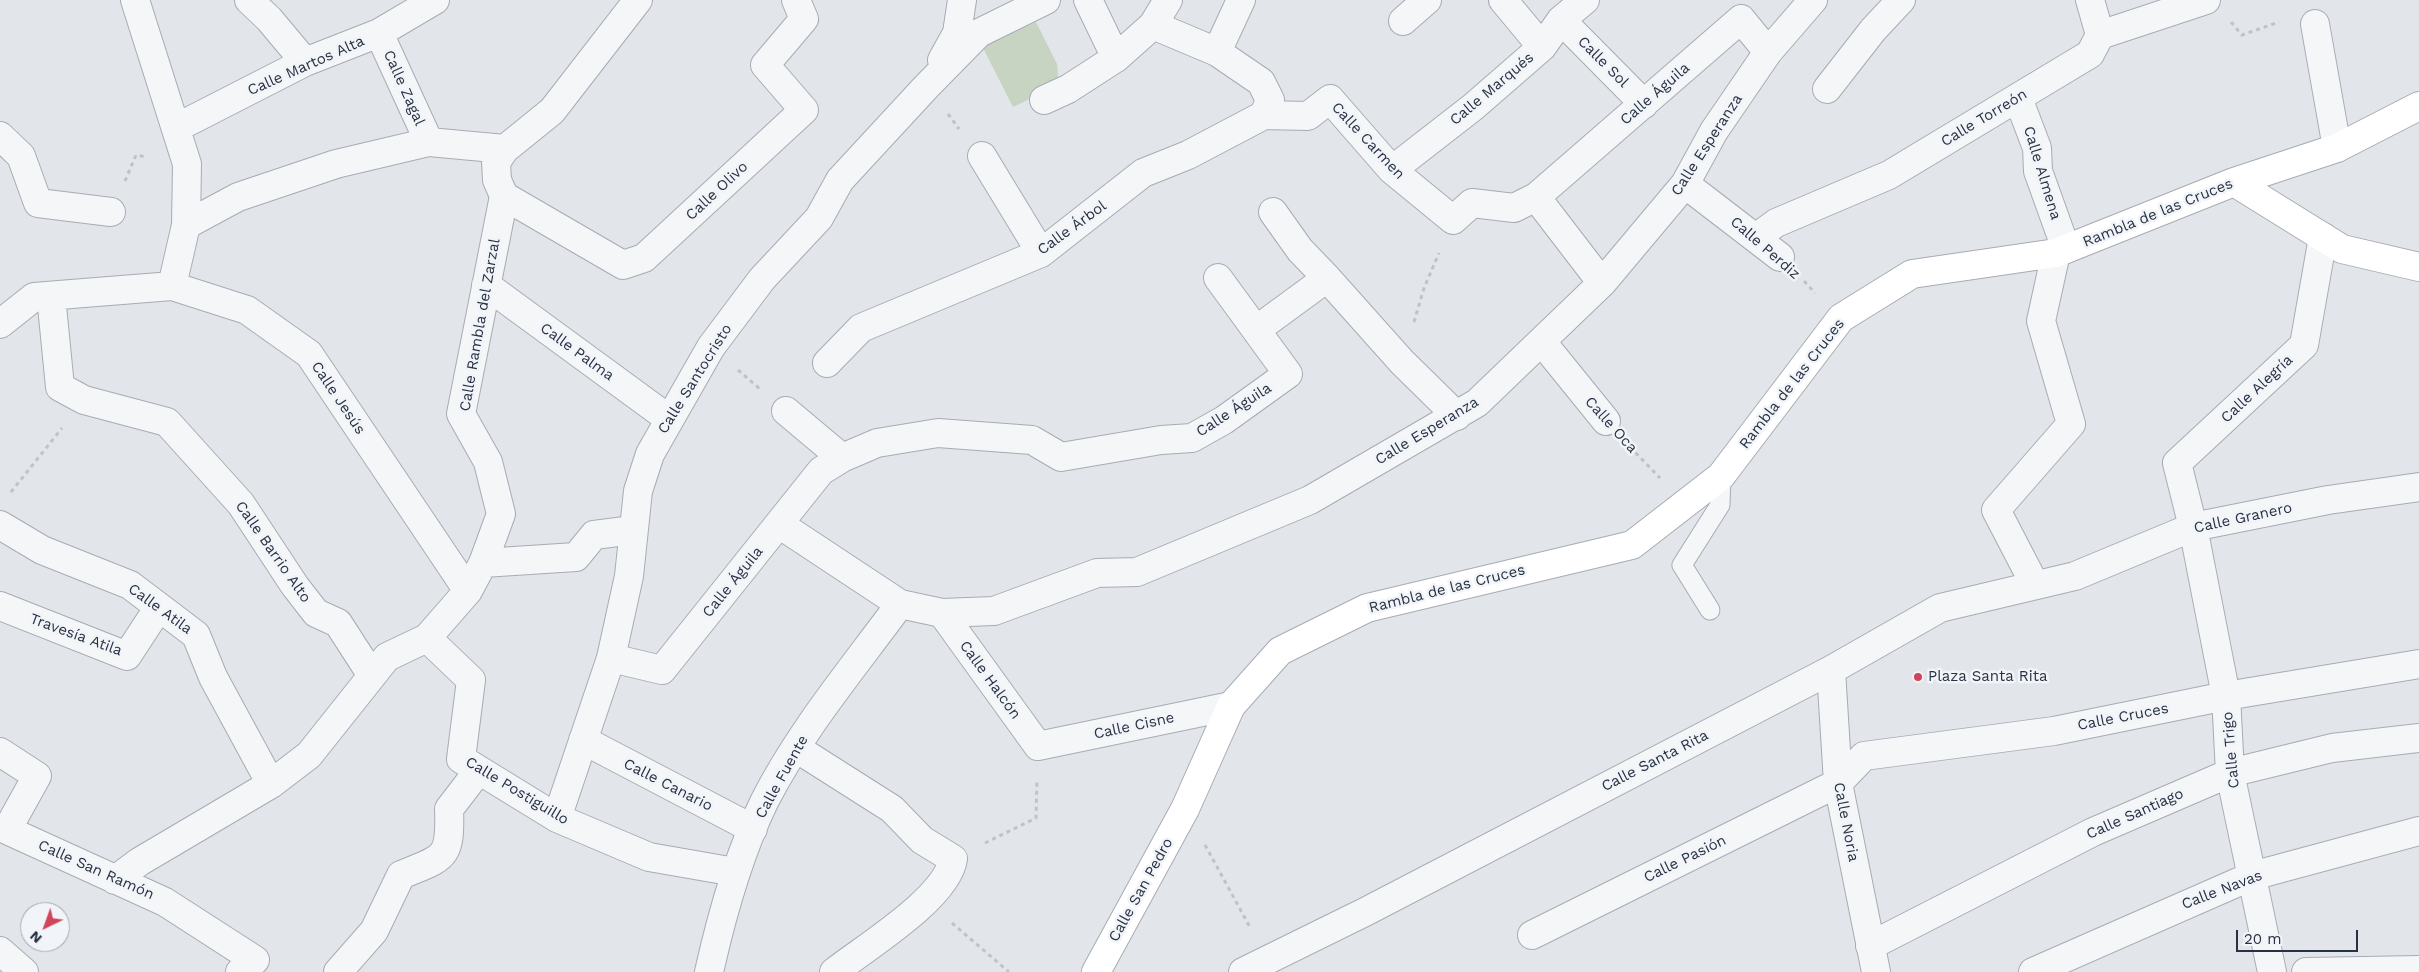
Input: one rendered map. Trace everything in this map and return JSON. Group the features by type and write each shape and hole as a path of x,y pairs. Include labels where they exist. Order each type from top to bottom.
{"street":[{"path":"0,324 34,297 172,286 186,225 187,164 135,0"},
{"path":"249,0 269,19 305,62"},
{"name":"Calle Martos Alta","path":"176,128 305,62 379,33 435,0"},
{"path":"186,225 238,197 336,164 429,142 505,149 552,111 638,0"},
{"name":"Calle Olivo","path":"504,196 623,265 644,258 804,110 765,65 804,19 796,0"},
{"path":"926,87 957,33 962,0"},
{"name":"Calle Santocristo","path":"557,818 611,658 629,576 638,490 650,454 711,347 762,279 819,218 840,180 926,87 979,34 1046,0"},
{"path":"1088,0 1116,58"},
{"path":"1044,100 1068,89 1116,58 1153,25 1168,0"},
{"path":"1217,52 1241,0"},
{"path":"1403,21 1428,0"},
{"path":"1503,0 1542,48"},
{"name":"Calle Marqués","path":"1392,170 1473,107 1542,48 1561,20 1585,0"},
{"name":"Calle Esperanza","path":"942,614 994,612 1097,573 1137,572 1310,500 1477,403 1602,283 1685,184 1714,131 1768,52 1813,0"},
{"path":"1827,90 1873,30 1900,0"},
{"path":"2090,0 2100,36 2206,0"},
{"name":"Calle Águila","path":"1536,197 1741,19 1768,52"},
{"name":"Calle Sol","path":"1561,20 1644,104"},
{"path":"2315,24 2337,148"},
{"path":"1153,25 1217,52 1261,82 1270,100 1264,115"},
{"name":"Calle Zagal","path":"379,33 429,142"},
{"name":"Calle Torreón","path":"1757,237 1776,223 1889,175 2090,54 2100,36"},
{"name":"Calle Almena","path":"2018,98 2037,148 2038,171 2061,251"},
{"name":"Calle Carmen","path":"1264,115 1308,116 1330,99 1392,170 1453,220"},
{"name":"Rambla de las Cruces","path":"1231,706 1280,651 1366,608 1632,545 1721,476 1840,318 1912,274 2061,251 2234,182 2337,148 2419,106"},
{"name":"Calle Árbol","path":"827,363 861,328 1041,253 1143,173 1188,155 1264,115"},
{"path":"0,136 21,156 38,203 111,212"},
{"name":"Calle Rambla del Zarzal","path":"371,674 387,657 427,638 468,591 482,563 501,514 488,462 461,414 504,196 497,180 496,162 505,149"},
{"path":"982,156 1041,253"},
{"path":"2234,182 2342,249 2419,267"},
{"name":"Calle Perdiz","path":"1685,184 1757,237 1780,257"},
{"path":"1453,220 1472,203 1514,208 1536,197 1602,283"},
{"path":"1273,212 1300,250 1402,362 1457,416"},
{"name":"Calle Alegría","path":"2193,528 2177,463 2304,345 2322,236"},
{"path":"2035,585 1996,510 2071,424 2042,321 2061,251"},
{"path":"1218,278 1256,330 1327,278"},
{"name":"Calle Palma","path":"486,285 669,419"},
{"name":"Calle Jesús","path":"172,286 247,310 309,354 468,591"},
{"name":"Calle Barrio Alto","path":"50,296 60,387 84,400 167,422 240,504 316,614 338,623 371,674"},
{"name":"Calle Águila","path":"611,658 662,670 821,471 842,458 876,444 938,433 1032,440 1061,457 1161,440 1192,438 1224,420 1288,374 1256,330"},
{"name":"Calle Oca","path":"1542,342 1606,422"},
{"path":"786,411 842,458"},
{"name":"Calle Granero","path":"2074,576 2193,528 2328,500 2419,487"},
{"path":"779,524 900,604 942,614"},
{"name":"Calle Atila","path":"0,525 42,550 130,585 196,636 213,677 271,784"},
{"name":"Calle Trigo","path":"2193,528 2226,696 2230,773 2272,972"},
{"path":"482,563 576,557 594,535 633,530"},
{"name":"Calle Santa Rita","path":"1243,972 1271,965 1373,908 1831,670 1940,608 2074,576"},
{"name":"Calle Fuente","path":"710,972 734,872 764,802 796,748 900,604"},
{"name":"Travesía Atila","path":"0,606 127,656 159,607"},
{"name":"Calle Halcón","path":"942,614 1038,746"},
{"name":"Calle Postiguillo","path":"427,638 471,680 461,759 557,818 649,857 734,872"},
{"name":"Calle Cruces","path":"1838,783 1864,756 2054,731 2226,696 2419,664"},
{"name":"Calle Noria","path":"1831,670 1838,783 1876,972"},
{"path":"115,880 148,857 271,784 309,755 371,674"},
{"name":"Calle Cisne","path":"1038,746 1231,706"},
{"name":"Calle San Pedro","path":"1096,972 1185,809 1231,706"},
{"name":"Calle Santiago","path":"1870,946 2094,832 2230,773 2332,748 2419,738"},
{"name":"Calle Canario","path":"583,740 753,829"},
{"path":"796,748 892,808 922,840 953,859 952,870 926,902 840,970"},
{"name":"Calle San Ramón","path":"0,752 37,776 4,835 165,902 255,960 240,972"},
{"path":"338,972 374,930 401,875 439,859 450,840 449,809 479,770"},
{"name":"Calle Pasión","path":"1532,935 1838,783"},
{"name":"Calle Navas","path":"2033,972 2252,876 2419,830"},
{"path":"0,951 24,972"},
{"path":"2306,972 2419,970"}],"lane":[{"path":"1710,610 1682,565 1720,506 1721,476"}],"path":[{"path":"2230,21 2242,35 2281,22 2315,24"},
{"path":"926,87 982,156"},
{"path":"111,212 136,155 187,164"},
{"path":"1402,362 1424,288 1453,220"},
{"name":"Calle Perdiz","path":"1780,257 1840,318"},
{"path":"711,347 786,411"},
{"path":"6,498 84,400"},
{"name":"Calle Oca","path":"1606,422 1685,504"},
{"path":"953,859 1036,818 1038,746"},
{"path":"1185,809 1271,965"},
{"path":"926,902 1009,972"}],"green space":[{"path":"1036,22 1057,64 1059,85 1013,107 982,46"}],"place":[{"name":"Plaza Santa Rita","path":"1918,677"}]}
